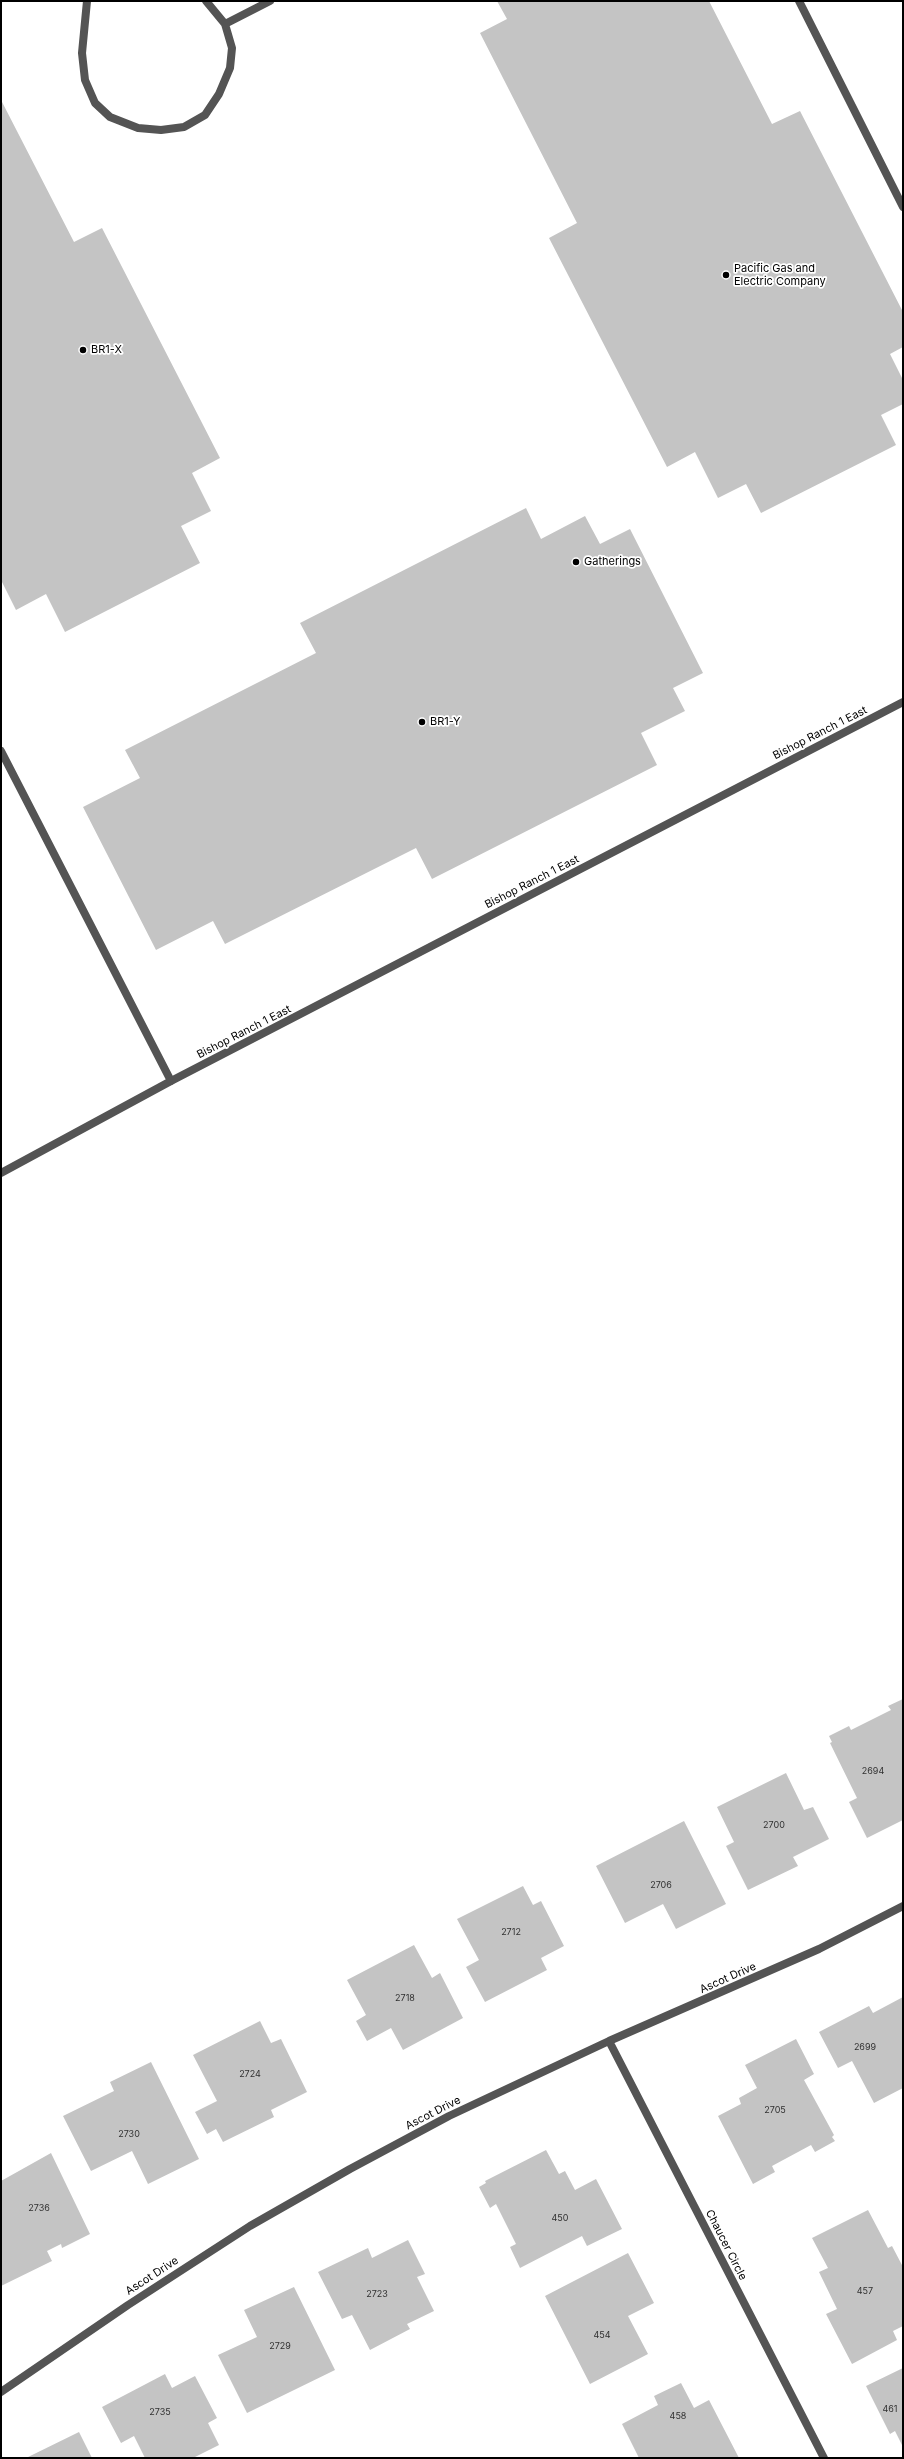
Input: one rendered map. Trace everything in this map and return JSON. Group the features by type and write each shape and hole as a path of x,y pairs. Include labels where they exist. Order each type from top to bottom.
{"street":[{"path":"87,1 82,53 85,80 95,103 110,117 138,128 161,130 184,127 205,115 219,94 230,68 232,48 224,24 206,1"},
{"path":"224,24 270,1"},
{"path":"799,1 903,207"},
{"name":"Bishop Ranch 1 East","path":"1,1173 171,1081 903,702"},
{"path":"1,751 171,1081"},
{"name":"Ascot Drive","path":"1,2392 128,2304 257,2222 449,2116 610,2041 819,1949 903,1906"},
{"name":"Chaucer Circle","path":"610,2041 824,2458"}],"building":[{"name":"Pacific Gas and Electric Company","path":"497,1 709,1 772,124 800,111 903,312 903,347 890,354 903,380 903,404 881,415 896,445 761,513 746,484 718,498 695,452 667,467 549,238 577,223 480,33 507,19"},
{"name":"BR1-X","path":"1,100 74,242 102,228 220,458 192,473 211,511 181,526 200,563 65,632 46,594 16,610 1,580"},
{"name":"BR1-Y","path":"526,508 541,539 585,516 600,544 630,529 703,673 673,688 685,711 641,733 657,765 432,879 416,848 225,944 213,921 156,950 83,807 140,778 125,750 316,653 300,623"},
{"path":"903,1699 903,1820 867,1838 849,1802 857,1798 830,1743 832,1742 829,1736 849,1726 851,1730 891,1710 888,1706"},
{"path":"786,1773 804,1810 813,1807 829,1839 793,1857 798,1866 748,1890 726,1846 734,1842 717,1807"},
{"path":"684,1821 726,1904 676,1929 663,1904 625,1923 596,1866"},
{"path":"523,1886 533,1905 541,1901 564,1946 541,1958 547,1970 485,2002 466,1967 479,1960 457,1919"},
{"path":"414,1945 432,1978 440,1973 463,2018 403,2050 391,2028 367,2041 356,2021 366,2015 347,1980"},
{"path":"903,1997 903,2088 874,2103 852,2061 838,2068 819,2032 869,2006 873,2013"},
{"path":"260,2021 271,2043 281,2039 307,2092 271,2110 274,2117 223,2142 216,2129 207,2134 195,2112 217,2101 193,2055"},
{"path":"796,2039 814,2074 804,2080 834,2135 832,2137 835,2141 815,2152 811,2145 772,2166 775,2172 753,2184 718,2116 741,2104 739,2098 757,2088 745,2065"},
{"path":"151,2062 199,2159 148,2184 132,2151 91,2171 63,2116 114,2091 110,2082"},
{"path":"546,2150 559,2174 565,2171 575,2190 596,2179 622,2229 587,2246 582,2236 520,2268 510,2247 516,2244 496,2204 490,2208 479,2187 486,2183 485,2181"},
{"path":"51,2153 90,2234 62,2248 61,2244 47,2251 52,2261 1,2286 1,2181"},
{"path":"868,2210 888,2248 892,2246 903,2267 903,2326 893,2331 897,2340 852,2364 826,2314 837,2309 819,2272 828,2268 812,2238"},
{"path":"408,2240 425,2274 417,2277 434,2311 407,2324 410,2329 370,2350 352,2315 342,2319 318,2272 368,2248 372,2258"},
{"path":"628,2253 654,2303 628,2316 648,2354 590,2384 545,2296"},
{"path":"294,2287 335,2370 247,2413 218,2355 257,2337 244,2310"},
{"path":"903,2368 903,2447 895,2431 890,2434 866,2386"},
{"path":"165,2374 172,2388 195,2376 217,2418 208,2423 219,2445 193,2458 145,2458 134,2436 121,2443 102,2407"},
{"path":"681,2383 694,2408 709,2400 739,2458 639,2458 622,2424 658,2405 654,2396"},
{"path":"79,2432 92,2458 26,2458"}],"place":[{"name":"Pacific Gas and Electric Company","path":"726,275"},
{"name":"BR1-X","path":"83,350"},
{"name":"Gatherings","path":"576,562"},
{"name":"BR1-Y","path":"422,722"}]}
